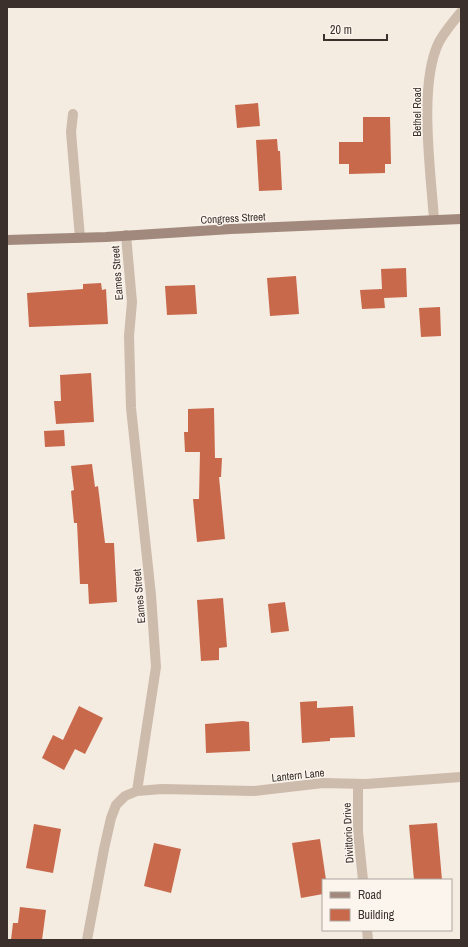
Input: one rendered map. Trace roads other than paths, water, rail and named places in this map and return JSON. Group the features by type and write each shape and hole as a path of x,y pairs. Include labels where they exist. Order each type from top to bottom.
{"main road":[{"name":"Congress Street","path":"7,240 80,238 461,219"}],"street":[{"name":"Bethel Road","path":"434,220 428,125 428,93 432,64 439,42 449,26 461,12"},
{"path":"73,114 70,132 80,238"},
{"name":"Eames Street","path":"126,235 132,302 129,336 131,408 151,595 156,667 137,791"},
{"name":"Lantern Lane","path":"137,791 162,789 254,791 323,783 358,784 461,777"},
{"name":"Divittorio Drive","path":"358,784 358,832 363,879"},
{"path":"87,940 111,818 116,805 125,796 137,791"}]}
